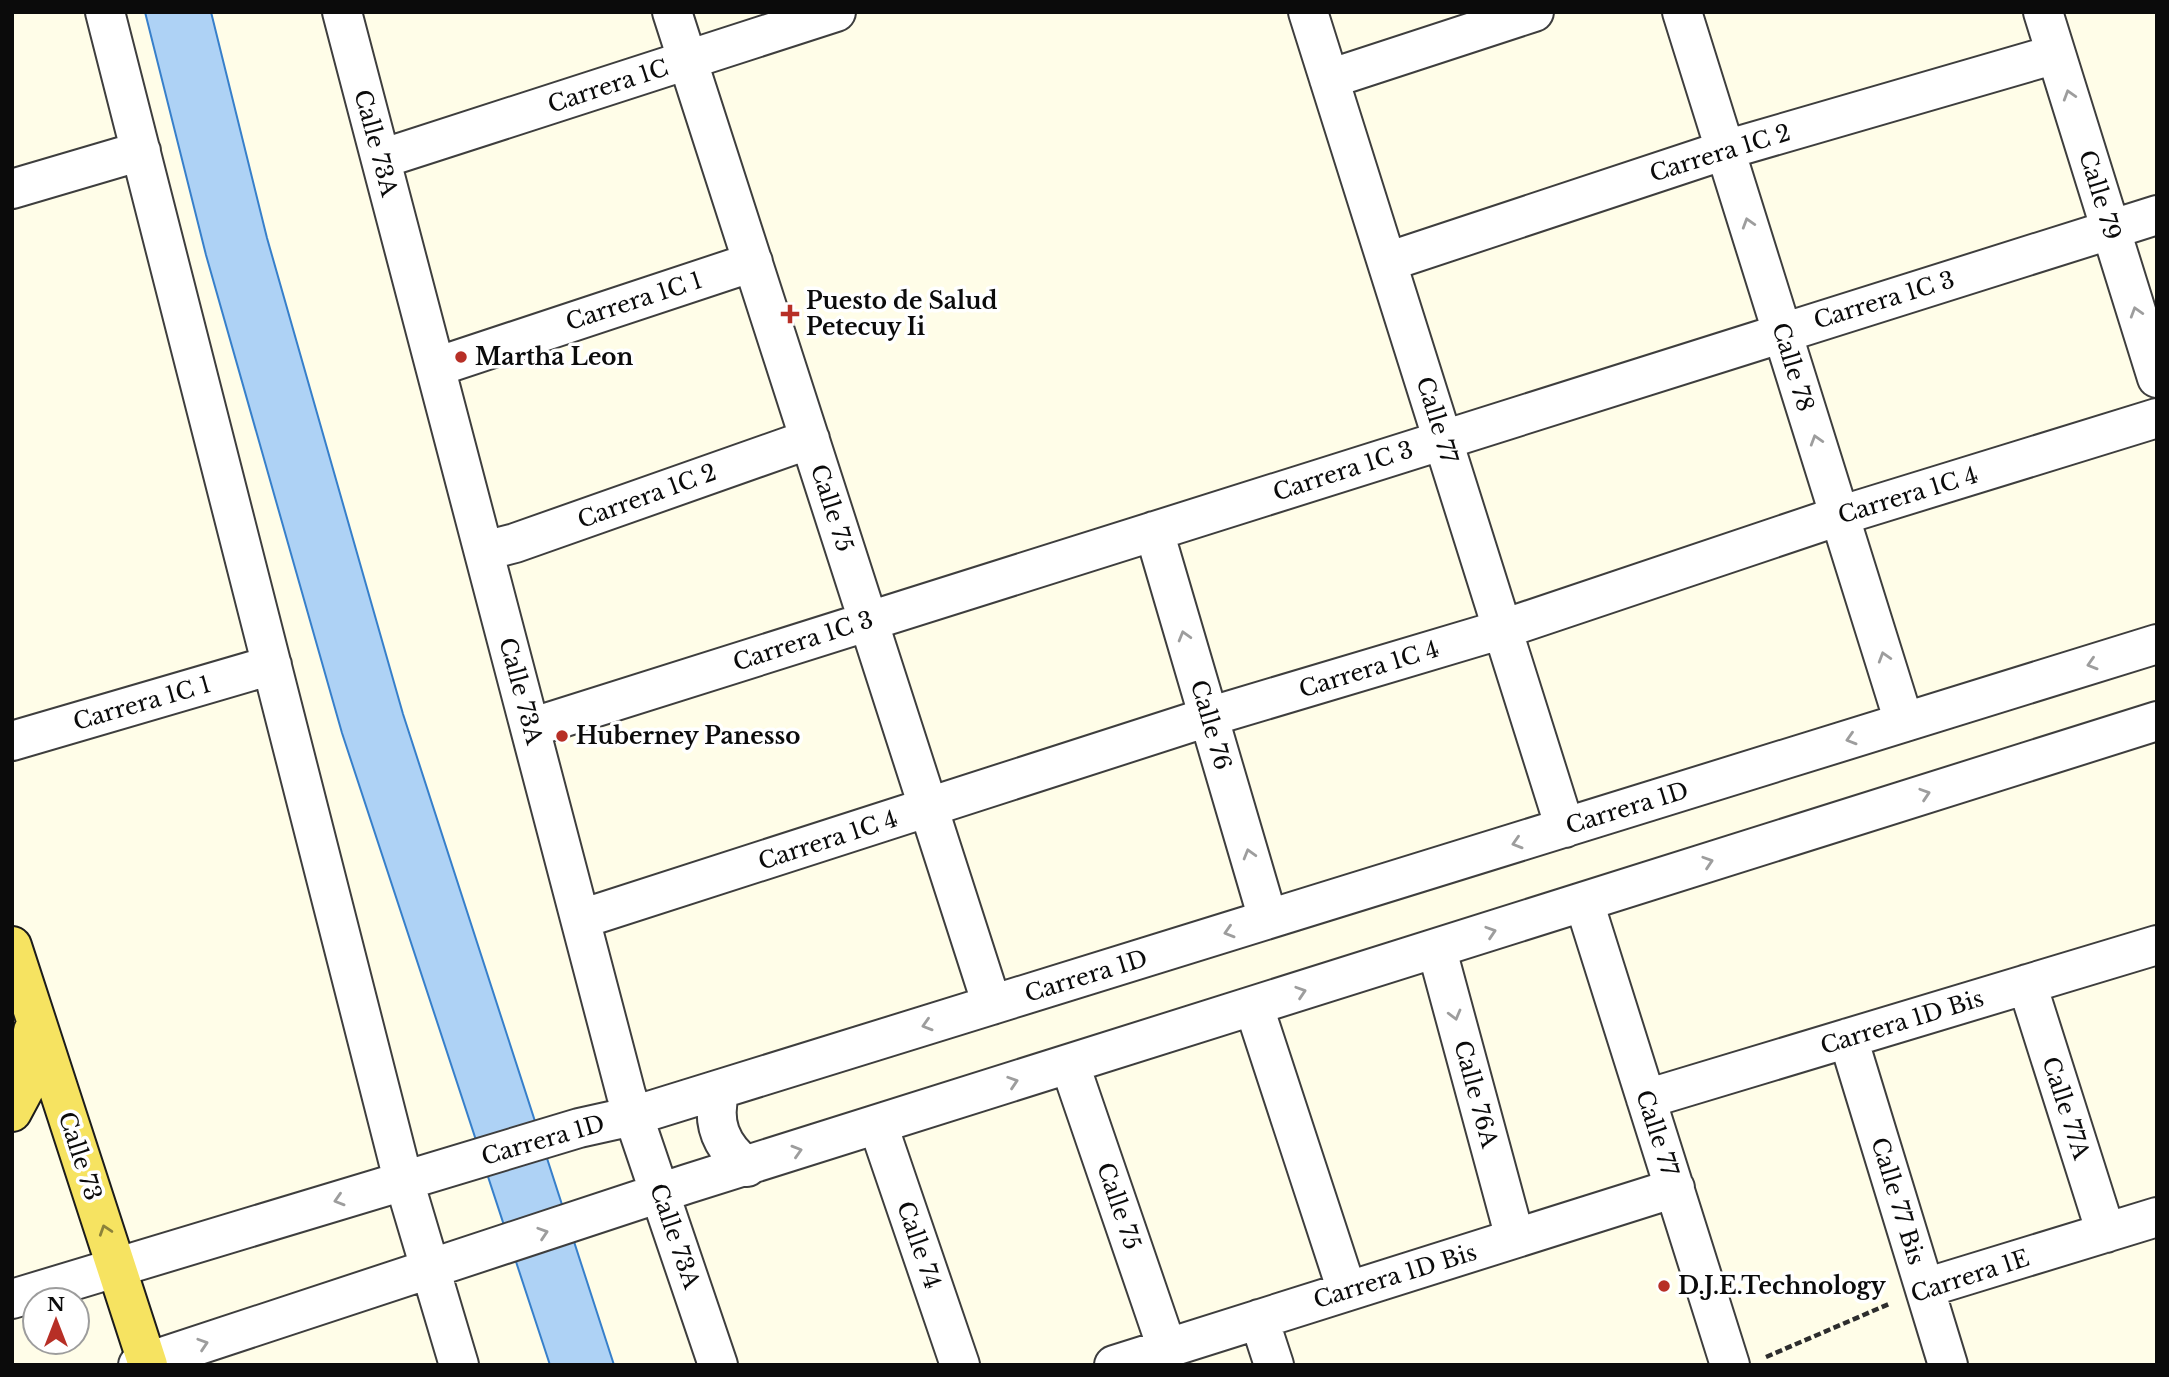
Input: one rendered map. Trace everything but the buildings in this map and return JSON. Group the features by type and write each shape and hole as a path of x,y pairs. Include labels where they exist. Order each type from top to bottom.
{"main road":[{"name":"Calle 73","path":"12,946 116,1266 144,1364"},
{"path":"12,1112 27,1084 35,1019"}],"street":[{"path":"105,12 404,1180 459,1365"},
{"name":"Calle 73A","path":"342,12 633,1116 718,1365"},
{"name":"Calle 75","path":"672,12 992,1005"},
{"name":"Carrera 1C","path":"381,159 836,12"},
{"name":"Calle 77","path":"1308,12 1565,828"},
{"path":"1329,79 1534,12"},
{"name":"Calle 78","path":"1682,12 1904,722"},
{"name":"Calle 79","path":"2043,12 2157,378"},
{"name":"Carrera 1C 2","path":"1387,262 1725,150 2056,54"},
{"path":"12,189 141,152"},
{"name":"Carrera 1C 3","path":"530,728 2157,215"},
{"name":"Carrera 1C 1","path":"436,367 752,262"},
{"name":"Carrera 1C 4","path":"581,919 1208,717 1503,629 1839,516 2157,418"},
{"name":"Carrera 1C 2","path":"484,551 515,544 810,439"},
{"name":"Calle 76","path":"1154,531 1268,919"},
{"name":"Carrera 1D","path":"12,1299 579,1128 633,1116 720,1090 2157,644"},
{"name":"Carrera 1C 1","path":"12,741 272,665"},
{"path":"144,1364 661,1193 2157,721"},
{"name":"Calle 77","path":"1584,902 1675,1188 1746,1362"},
{"name":"Carrera 1D Bis","path":"1646,1098 2157,944"},
{"name":"Calle 76A","path":"1437,950 1515,1238"},
{"name":"Calle 77A","path":"2027,984 2106,1233"},
{"path":"1254,1007 1347,1291"},
{"name":"Calle 77 Bis","path":"1848,1038 1948,1365"},
{"name":"Calle 75","path":"1070,1065 1167,1348"},
{"path":"720,1090 716,1106 717,1126 728,1149 747,1167"},
{"name":"Calle 74","path":"878,1125 960,1365"},
{"name":"Carrera 1D Bis","path":"1114,1365 1675,1188"},
{"name":"Carrera 1E","path":"1925,1288 2157,1217"},
{"path":"1259,1318 1274,1365"}],"path":[{"name":"Carrera 1E","path":"1746,1362 1925,1288"}],"water":[{"path":"145,12 211,12 267,238 403,714 614,1365 550,1365 342,733 206,255"}],"place":[{"name":"Puesto de Salud Petecuy Ii","path":"790,314"},
{"name":"Martha Leon","path":"461,357"},
{"name":"Huberney Panesso","path":"562,736"},
{"name":"D.J.E.Technology","path":"1664,1286"}]}
